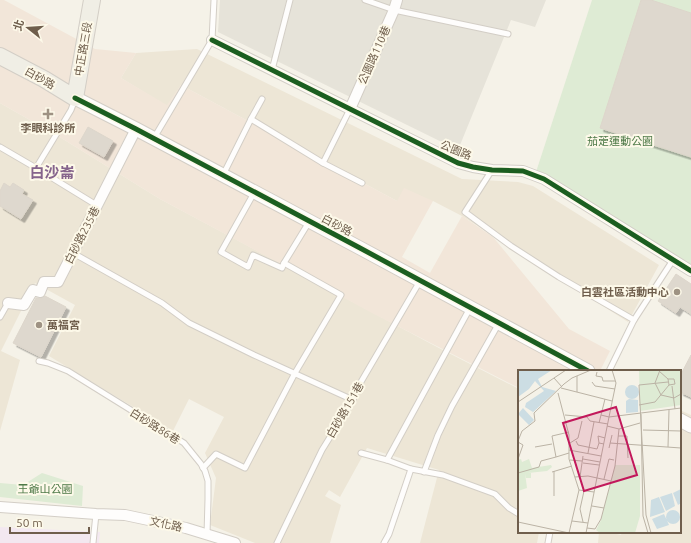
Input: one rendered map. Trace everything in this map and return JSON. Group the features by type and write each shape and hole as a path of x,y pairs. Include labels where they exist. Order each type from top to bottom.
{"main road":[{"name":"中正路三段","path":"75,98 92,0"},
{"name":"白砂路","path":"0,56 44,79 75,98"}],"street":[{"name":"公園路110巷","path":"350,110 396,5"},
{"name":"公園路","path":"212,40 458,163 492,170 522,170 544,179 691,271"},
{"name":"白砂路","path":"75,98 136,129 586,370"},
{"name":"白砂路235巷","path":"8,303 24,305 33,290 40,292 44,282 58,282 136,129"},
{"path":"681,421 691,426"},
{"name":"文化路","path":"0,507 125,515 186,528 235,543"}],"lane":[{"path":"154,139 212,40 214,0"},
{"path":"272,70 290,0"},
{"path":"365,0 396,5 508,34"},
{"path":"36,168 71,110 75,98"},
{"path":"222,176 262,99"},
{"path":"324,163 350,110"},
{"path":"251,120 324,163 362,183"},
{"path":"0,147 98,206"},
{"path":"492,170 465,212 511,246 559,277 634,320"},
{"path":"254,192 221,252 248,267 253,255 282,268 310,222"},
{"path":"73,254 162,302 189,323 254,355 353,400"},
{"path":"609,370 634,320 673,260"},
{"path":"204,468 216,454 245,468 295,373 341,295 284,263"},
{"name":"白砂路151巷","path":"277,543 322,450 353,400 358,387 420,281"},
{"path":"0,317 8,303"},
{"path":"387,460 470,308"},
{"path":"424,472 438,435 452,406 499,323"},
{"name":"白砂路86巷","path":"39,361 68,371 184,443 204,468 208,481 207,535"},
{"path":"361,453 412,469 442,475 495,494 508,508 518,513"},
{"path":"384,543 389,534 412,469"},
{"path":"93,543 96,514"},
{"path":"548,543 550,533"}],"shaded area":[{"path":"0,0 4,0 95,49 136,53 121,78 167,105 181,85 397,201 404,188 433,201 402,257 430,273 462,216 493,237 569,329 610,351 600,370 518,370 518,387 372,313 160,199 58,136 0,103"},
{"path":"220,0 546,0 535,27 511,20 458,150 218,32"},
{"path":"197,49 462,179 518,182 533,186 659,265 628,322 462,216 433,201 397,201 181,85 167,106 121,78 136,53"},
{"path":"0,103 58,136 160,199 437,347 518,388 518,533 539,533 537,543 420,543 439,470 367,448 340,497 329,490 325,496 341,505 330,543 255,543 210,525 216,478 205,453 224,417 189,399 173,431 49,356 75,305 35,283 1,351 20,360 0,431"},
{"path":"681,410 691,415 691,543 598,543 599,533 613,533 621,535 622,533 681,533"},
{"path":"0,527 100,532 99,543 0,543"}],"green space":[{"name":"茄萣運動公園","path":"592,0 691,0 691,266 536,172"},
{"name":"王爺山公園","path":"42,473 83,486 82,506 0,497 0,483 23,485"}],"building":[{"path":"641,0 651,0 691,13 691,157 600,128"},
{"path":"88,127 113,141 104,157 79,143"},
{"path":"4,183 10,187 13,183 24,190 22,194 33,200 21,219 0,206 0,191"},
{"name":"白雲社區活動中心","path":"676,274 691,284 691,314 680,307 676,313 658,301"},
{"name":"萬福宮","path":"45,296 66,307 41,357 13,343 36,298"},
{"path":"691,355 691,397 681,392 681,374"}],"cycle path":[{"path":"212,40 458,163 492,170 523,171 544,179 691,271"},
{"path":"75,98 360,248 586,370"}],"place":[{"name":"李眼科診所","path":"48,114"},
{"name":"白雲社區活動中心","path":"677,292"},
{"name":"萬福宮","path":"39,325"}],"district":[{"name":"白沙崙","path":"52,173"}]}
